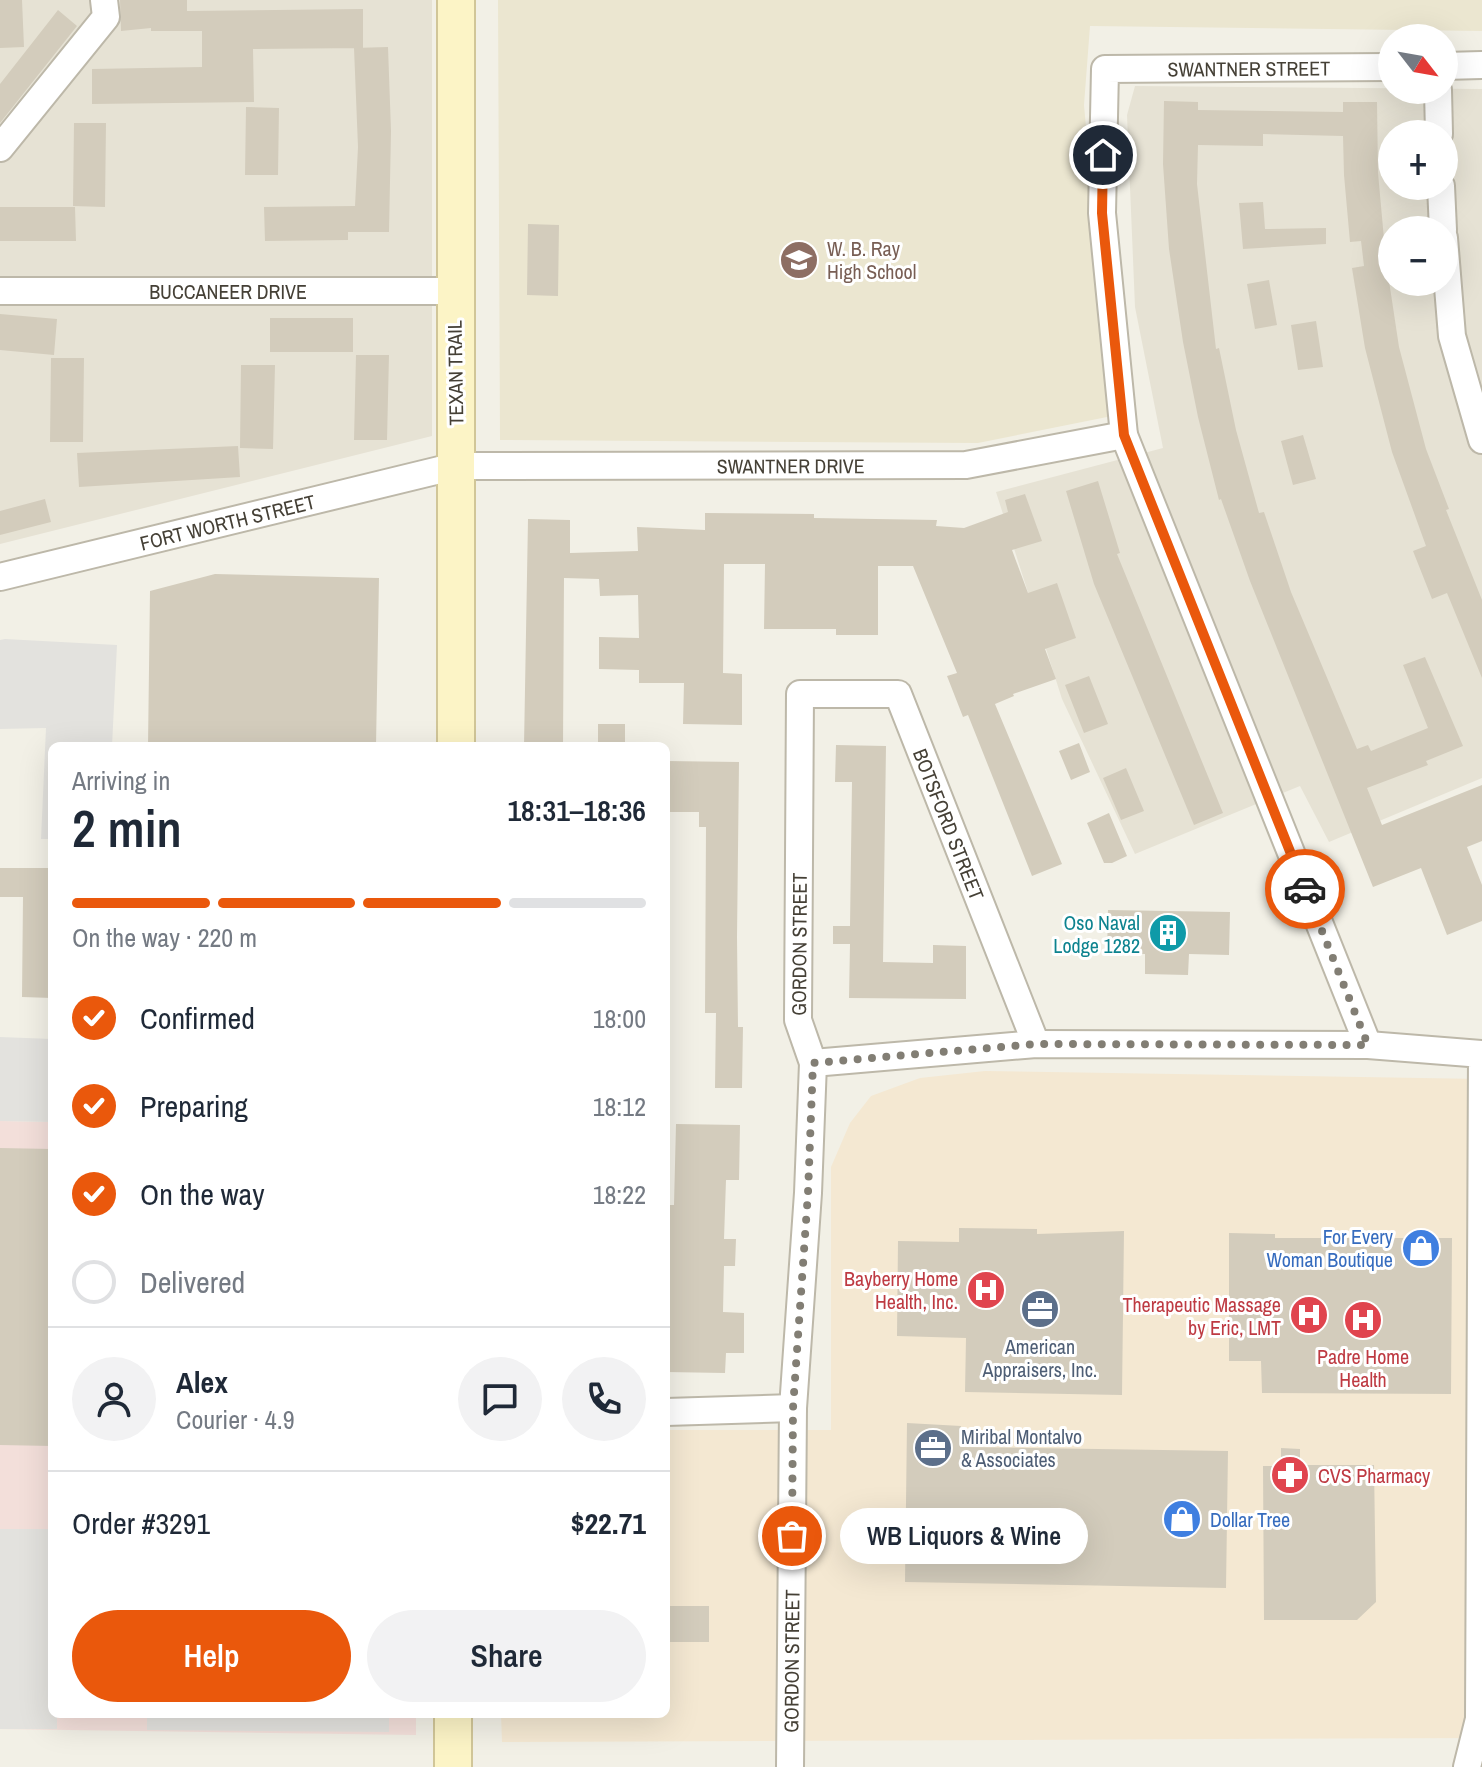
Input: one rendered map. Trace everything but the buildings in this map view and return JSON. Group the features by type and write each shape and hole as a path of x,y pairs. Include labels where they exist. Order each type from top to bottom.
{"street":[{"path":"0,148 106,17 104,0"},
{"name":"TEXAN TRAIL","path":"456,0 456,742"},
{"path":"1458,66 1482,65"},
{"name":"SWANTNER STREET","path":"1124,435 1102,213 1105,69 1378,67"},
{"name":"BUCCANEER DRIVE","path":"0,291 454,291"},
{"path":"1449,296 1452,336 1482,440"},
{"path":"1124,435 1368,1045"},
{"name":"SWANTNER DRIVE","path":"456,466 966,465 1124,435"},
{"name":"FORT WORTH STREET","path":"0,577 456,466"},
{"name":"BOTSFORD STREET","path":"800,694 898,694 1036,1044"},
{"name":"GORDON STREET","path":"790,1767 793,1408 808,1193 813,1063 798,1020 800,694"},
{"path":"813,1063 1036,1044 1368,1045 1482,1054 1479,1719 1467,1767"},
{"path":"670,1412 793,1408"},
{"path":"453,1718 453,1767"}],"shaded area":[{"path":"0,0 432,0 432,436 0,544"},
{"name":"W. B. Ray High School","path":"498,0 1482,0 1482,31 1458,31 1458,24 1378,24 1378,30 1090,26 1084,105 1112,416 978,443 500,440"},
{"path":"1135,86 1378,88 1378,104 1458,104 1458,89 1482,89 1482,778 1329,842 1300,786 1135,854 1062,699 996,492 1163,448 1135,307 1127,115"},
{"path":"0,640 117,645 112,742 48,742 48,839 41,839 46,728 0,729"},
{"path":"0,1037 48,1039 48,1122 0,1121"},
{"path":"985,1071 1482,1079 1482,1738 502,1742 501,1718 670,1718 670,1430 831,1430 831,1167 850,1123 871,1096 920,1078"},
{"path":"0,1121 48,1122 48,1718 416,1718 416,1735 0,1729"},
{"path":"0,1529 48,1529 48,1718 57,1718 57,1729 0,1729"},
{"path":"147,1718 389,1718 389,1732 147,1730"}],"way so far":[{"path":"792,1536 793,1408 808,1193 813,1063 1036,1044 1368,1045 1305,889"}],"place":[{"name":"W. B. Ray High School","path":"799,260"},
{"name":"Oso Naval Lodge 1282","path":"1168,933"},
{"name":"For Every Woman Boutique","path":"1421,1248"},
{"name":"Bayberry Home Health, Inc.","path":"986,1290"},
{"name":"American Appraisers, Inc.","path":"1040,1309"},
{"name":"Therapeutic Massage by Eric, LMT","path":"1309,1315"},
{"name":"Padre Home Health","path":"1363,1320"},
{"name":"Miribal Montalvo & Associates","path":"933,1448"},
{"name":"CVS Pharmacy","path":"1290,1475"},
{"name":"Dollar Tree","path":"1182,1519"},
{"name":"WB Liquors & Wine","path":"792,1536"}],"route":[{"path":"1103,155 1102,213 1124,435 1305,889"}]}
